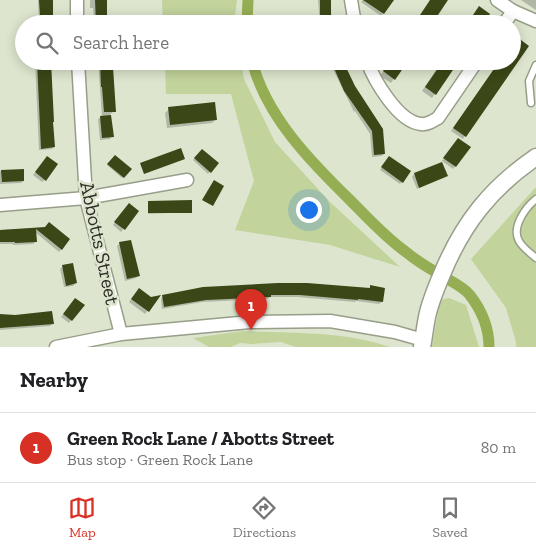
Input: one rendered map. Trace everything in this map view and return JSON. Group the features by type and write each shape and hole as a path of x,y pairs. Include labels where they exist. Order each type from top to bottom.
{"street":[{"path":"77,0 77,15"},
{"path":"351,0 353,15"},
{"path":"497,0 513,11 536,21"},
{"path":"510,15 513,11"},
{"name":"Abbotts Street","path":"79,70 86,198 121,334"},
{"path":"372,70 389,103 412,122 422,125 438,118 471,70"},
{"path":"56,347 121,334 250,322 330,321 396,332 423,344 427,316 434,292 451,250 472,216 491,194 516,171 536,157"},
{"path":"0,205 86,198 187,180"}],"lane":[{"path":"531,103 529,81 536,65"},
{"path":"536,199 516,228 518,240 536,258"}],"green space":[{"path":"162,0 237,0 235,15 163,15"},
{"path":"165,70 242,70 244,79 275,142 329,201 400,267 330,245 235,230 254,181 231,94 166,94"},
{"path":"536,187 536,347 516,347 506,308 471,259"},
{"path":"449,298 466,305 479,347 432,347 440,300"},
{"path":"243,331 336,335 390,347 296,347 281,342 240,343 231,347 209,347 193,338"}],"building":[{"path":"39,0 53,0 53,15 40,15"},
{"path":"95,0 107,0 107,15 96,15"},
{"path":"320,0 331,0 331,15 320,14"},
{"path":"363,0 394,0 384,14"},
{"path":"430,0 448,0 438,15 420,15"},
{"path":"479,6 490,14 489,15 473,15"},
{"path":"521,40 529,46 521,58"},
{"path":"37,70 51,70 55,147 41,149"},
{"path":"100,70 113,70 116,112 104,112"},
{"path":"335,70 347,70 355,86 383,129 385,154 374,155 372,131 344,91"},
{"path":"384,70 402,70 395,80"},
{"path":"437,70 453,70 436,95 425,87"},
{"path":"493,70 512,70 466,137 453,128"},
{"path":"215,102 217,120 170,125 168,107"},
{"path":"111,115 114,137 102,138 100,116"},
{"path":"458,138 471,147 456,167 443,158"},
{"path":"181,148 185,159 144,174 140,163"},
{"path":"202,149 219,163 211,173 194,158"},
{"path":"115,155 132,169 124,178 107,164"},
{"path":"47,156 58,164 46,181 35,172"},
{"path":"389,156 411,171 403,183 381,167"},
{"path":"442,162 448,176 419,188 414,173"},
{"path":"24,169 24,181 2,182 1,170"},
{"path":"214,180 224,186 213,206 202,200"},
{"path":"192,200 192,213 148,213 148,201"},
{"path":"129,203 139,211 125,230 114,222"},
{"path":"49,222 70,239 62,250 36,229 37,242 0,242 0,230 45,227"},
{"path":"131,240 140,276 127,279 119,242"},
{"path":"73,263 77,283 66,286 62,265"},
{"path":"307,283 370,288 370,285 385,288 383,302 300,295 271,295 271,297 206,300 164,307 162,295 203,287"},
{"path":"139,288 151,297 161,295 149,312 131,299"},
{"path":"75,298 85,305 72,321 63,314"},
{"path":"52,311 54,324 0,328 0,314 15,315"}],"waterway":[{"path":"247,15 248,0"},
{"path":"255,70 268,100 279,119 320,170 391,240 418,261 469,294 483,319 488,333 489,347"}],"place":[{"name":"Green Rock Lane / Abotts Street","path":"251,330"}]}
